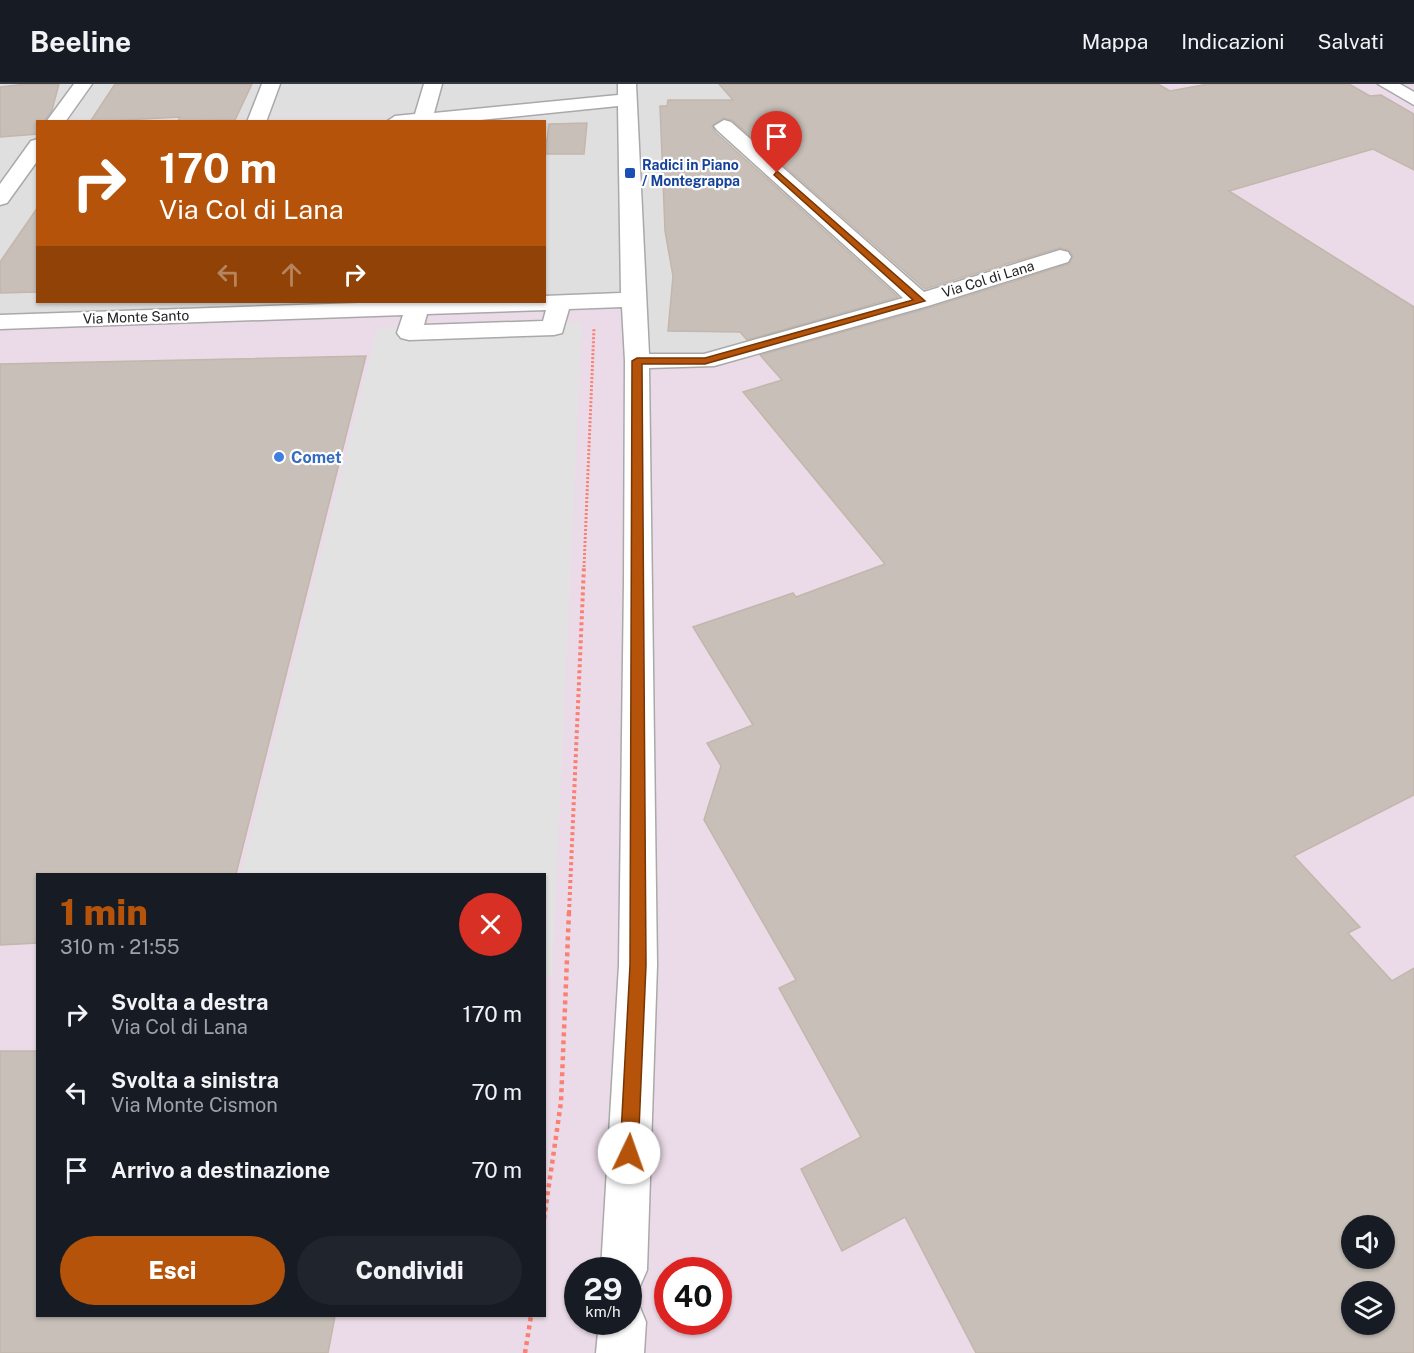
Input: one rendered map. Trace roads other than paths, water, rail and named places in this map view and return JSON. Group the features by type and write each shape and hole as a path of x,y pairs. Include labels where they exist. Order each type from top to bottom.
{"street":[{"path":"56,120 83,84"},
{"path":"257,120 271,84"},
{"path":"433,84 423,120 627,92 637,361 638,965 625,1257"},
{"path":"1387,84 1414,99"},
{"path":"724,126 920,301"},
{"path":"0,199 29,153"},
{"name":"Via Col di Lana","path":"637,361 705,361 920,301 1060,257"},
{"name":"Via Monte Santo","path":"546,302 633,300"},
{"path":"418,307 408,333 554,328 559,302"},
{"name":"Via Monte Santo","path":"0,322 165,309 376,305 418,307 532,303"},
{"path":"469,357 478,305"},
{"path":"620,1353 621,1335"}],"place":[{"name":"Radici in Piano / Montegrappa","path":"630,173"},
{"name":"Comet","path":"279,457"}]}
